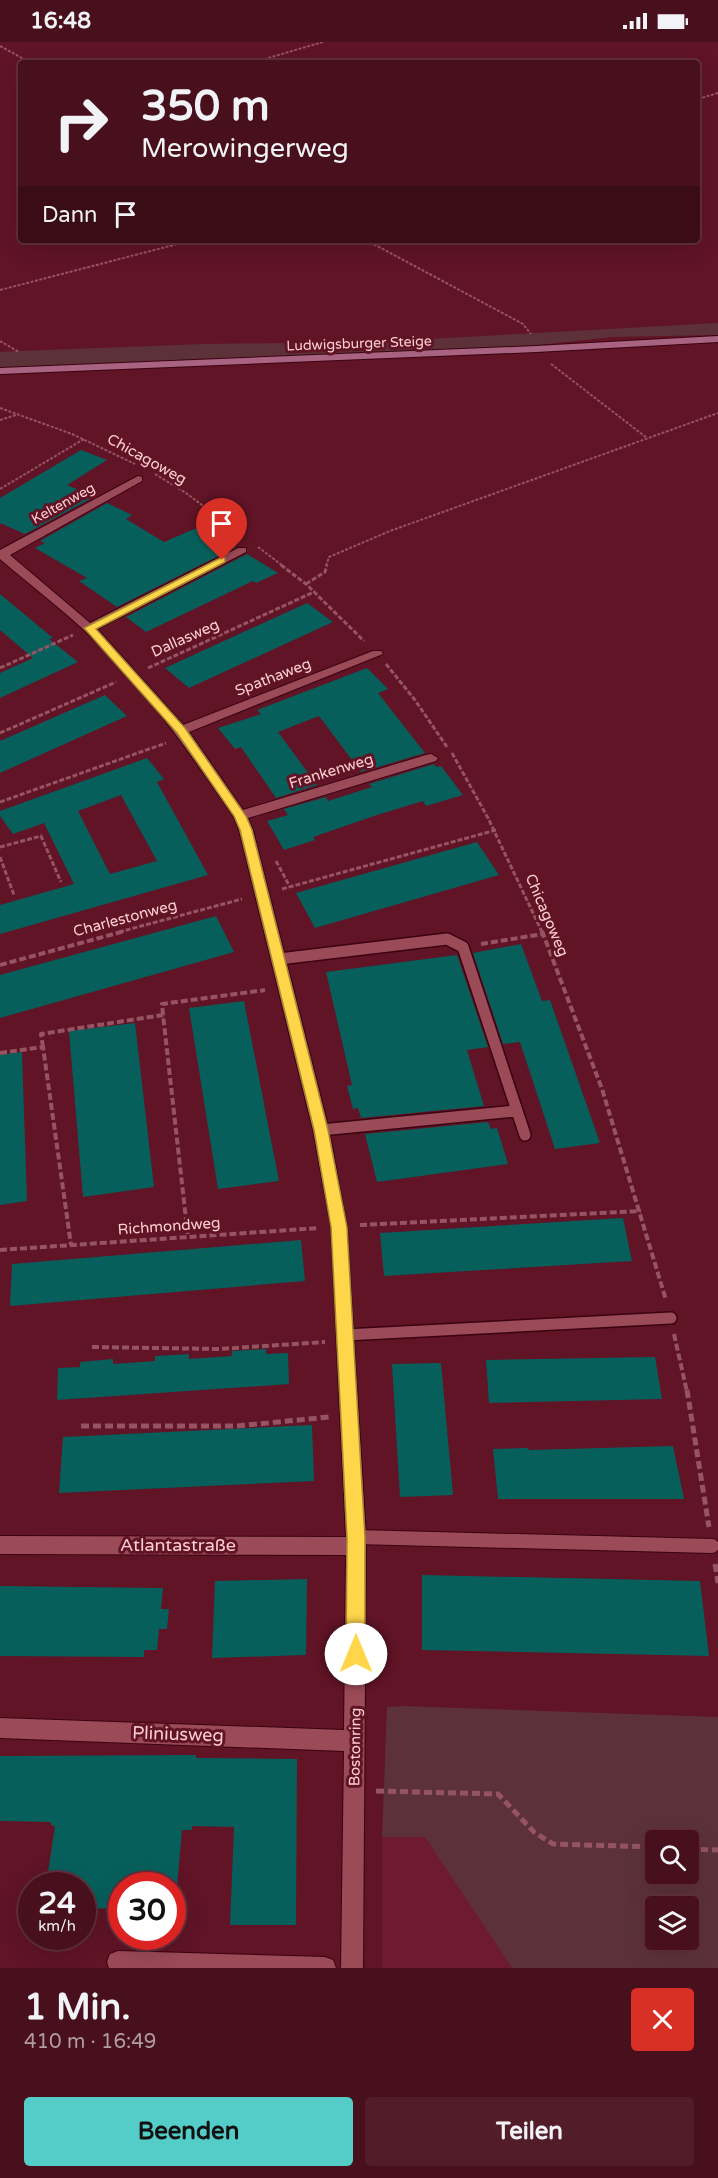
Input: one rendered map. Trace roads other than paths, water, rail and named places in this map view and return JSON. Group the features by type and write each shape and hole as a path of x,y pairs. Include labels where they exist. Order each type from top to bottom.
{"main road":[{"name":"Ludwigsburger Steige","path":"0,371 536,349 718,339"}],"street":[{"name":"Keltenweg","path":"1,554 138,479"},
{"path":"89,628 243,544"},
{"name":"Bostonring","path":"1,554 89,628 133,674 177,736 240,816 246,830 279,959 321,1130 339,1227 356,1542 352,1968"},
{"name":"Spathaweg","path":"177,736 377,654"},
{"name":"Frankenweg","path":"240,816 431,758"},
{"name":"Atlantastraße","path":"0,1545 356,1542"},
{"name":"Pliniusweg","path":"0,1728 355,1741"},
{"path":"118,1962 325,1968"}],"lane":[{"path":"279,959 447,939 463,947 525,1135"},
{"path":"321,1130 516,1111"},
{"path":"345,1335 671,1318"},
{"path":"356,1542 712,1546"}]}
